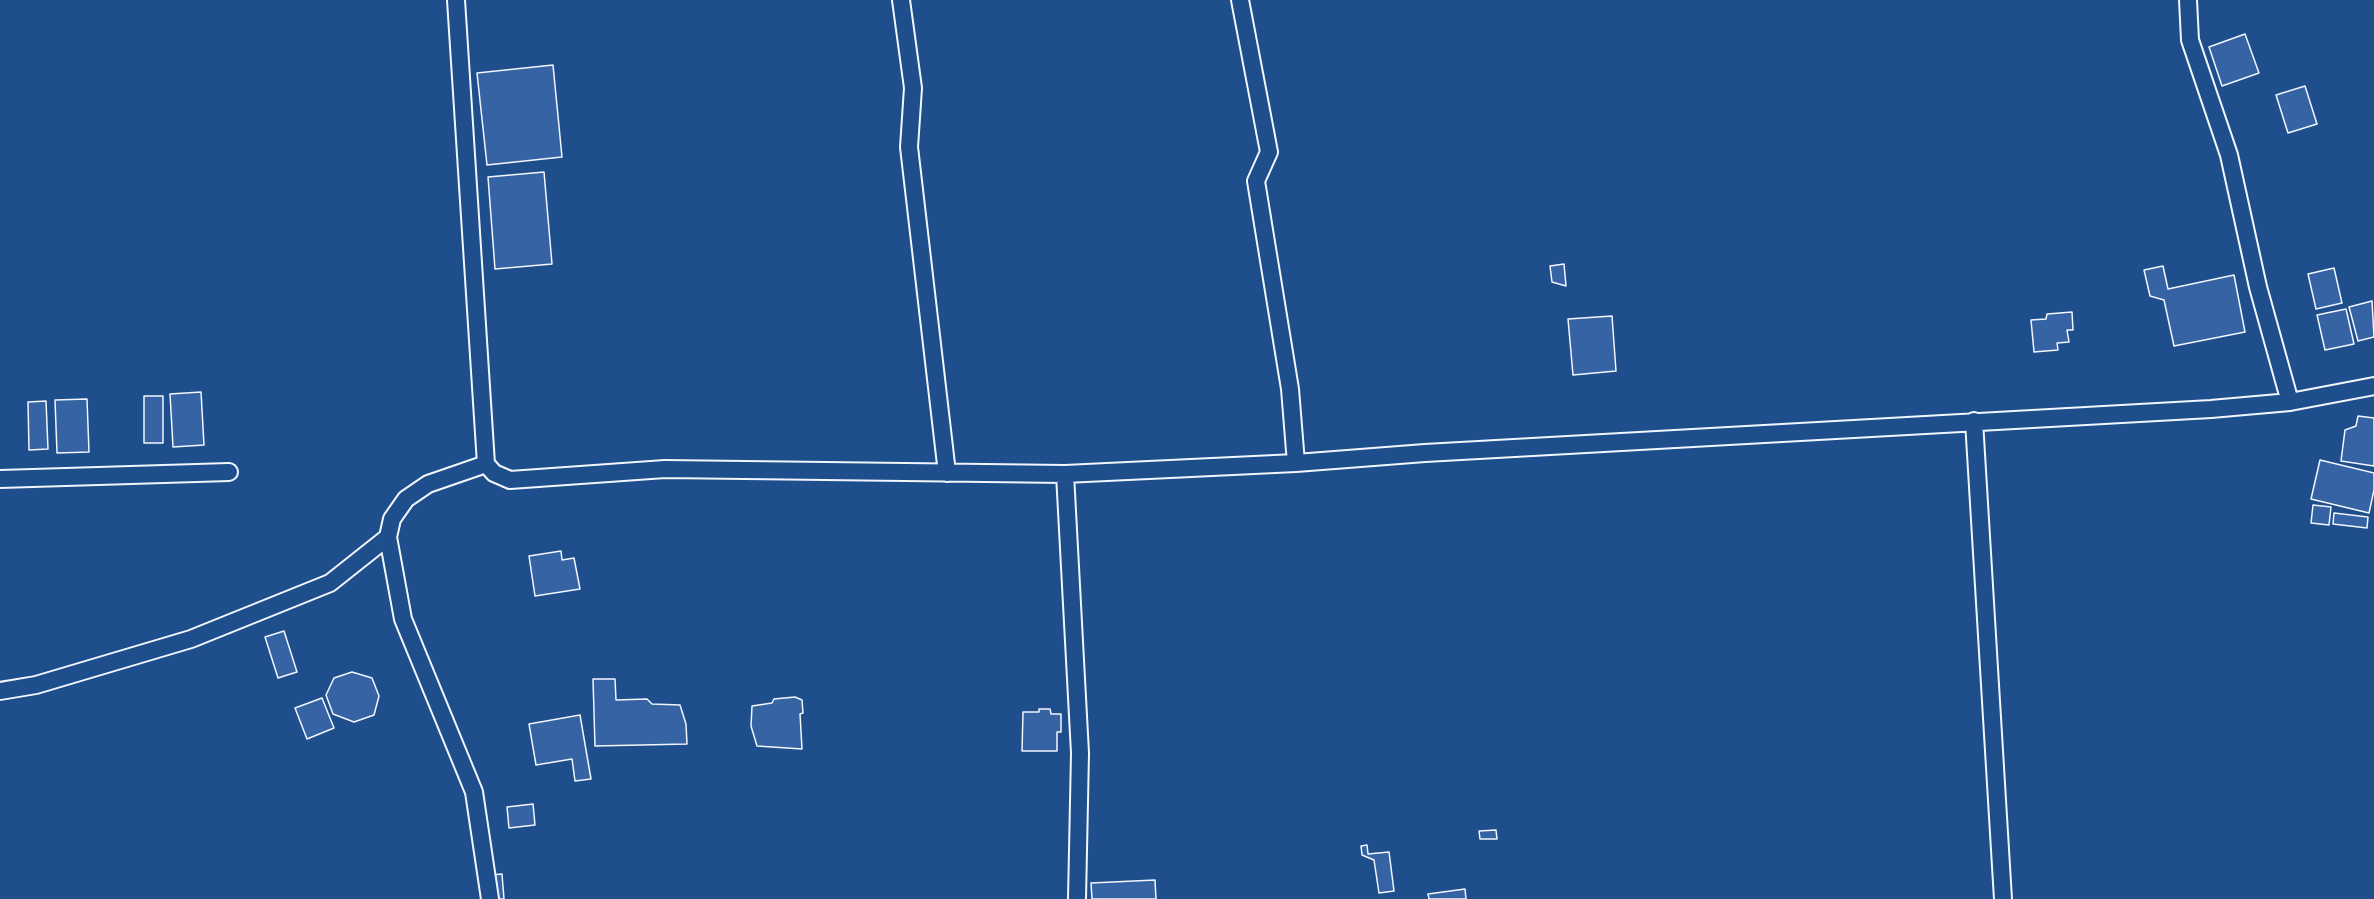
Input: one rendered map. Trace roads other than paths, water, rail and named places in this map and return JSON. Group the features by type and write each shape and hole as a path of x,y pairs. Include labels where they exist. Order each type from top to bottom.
{"street":[{"path":"456,0 486,464 494,474 510,480 665,469 1065,474 1296,463 1974,421 2211,409 2290,402 2374,386"},
{"path":"901,0 913,88 909,147 947,474"},
{"path":"1240,0 1269,152 1256,181 1290,389 1296,463"},
{"path":"2188,0 2190,40 2229,155 2258,287 2290,402"},
{"path":"1974,421 2003,899"},
{"path":"486,464 428,484 406,499 392,519 388,537 403,619 474,792 490,899"},
{"path":"0,479 229,472"},
{"path":"1065,474 1080,753 1077,899"},
{"path":"0,691 36,685 191,639 244,618 330,583 388,537"}]}
